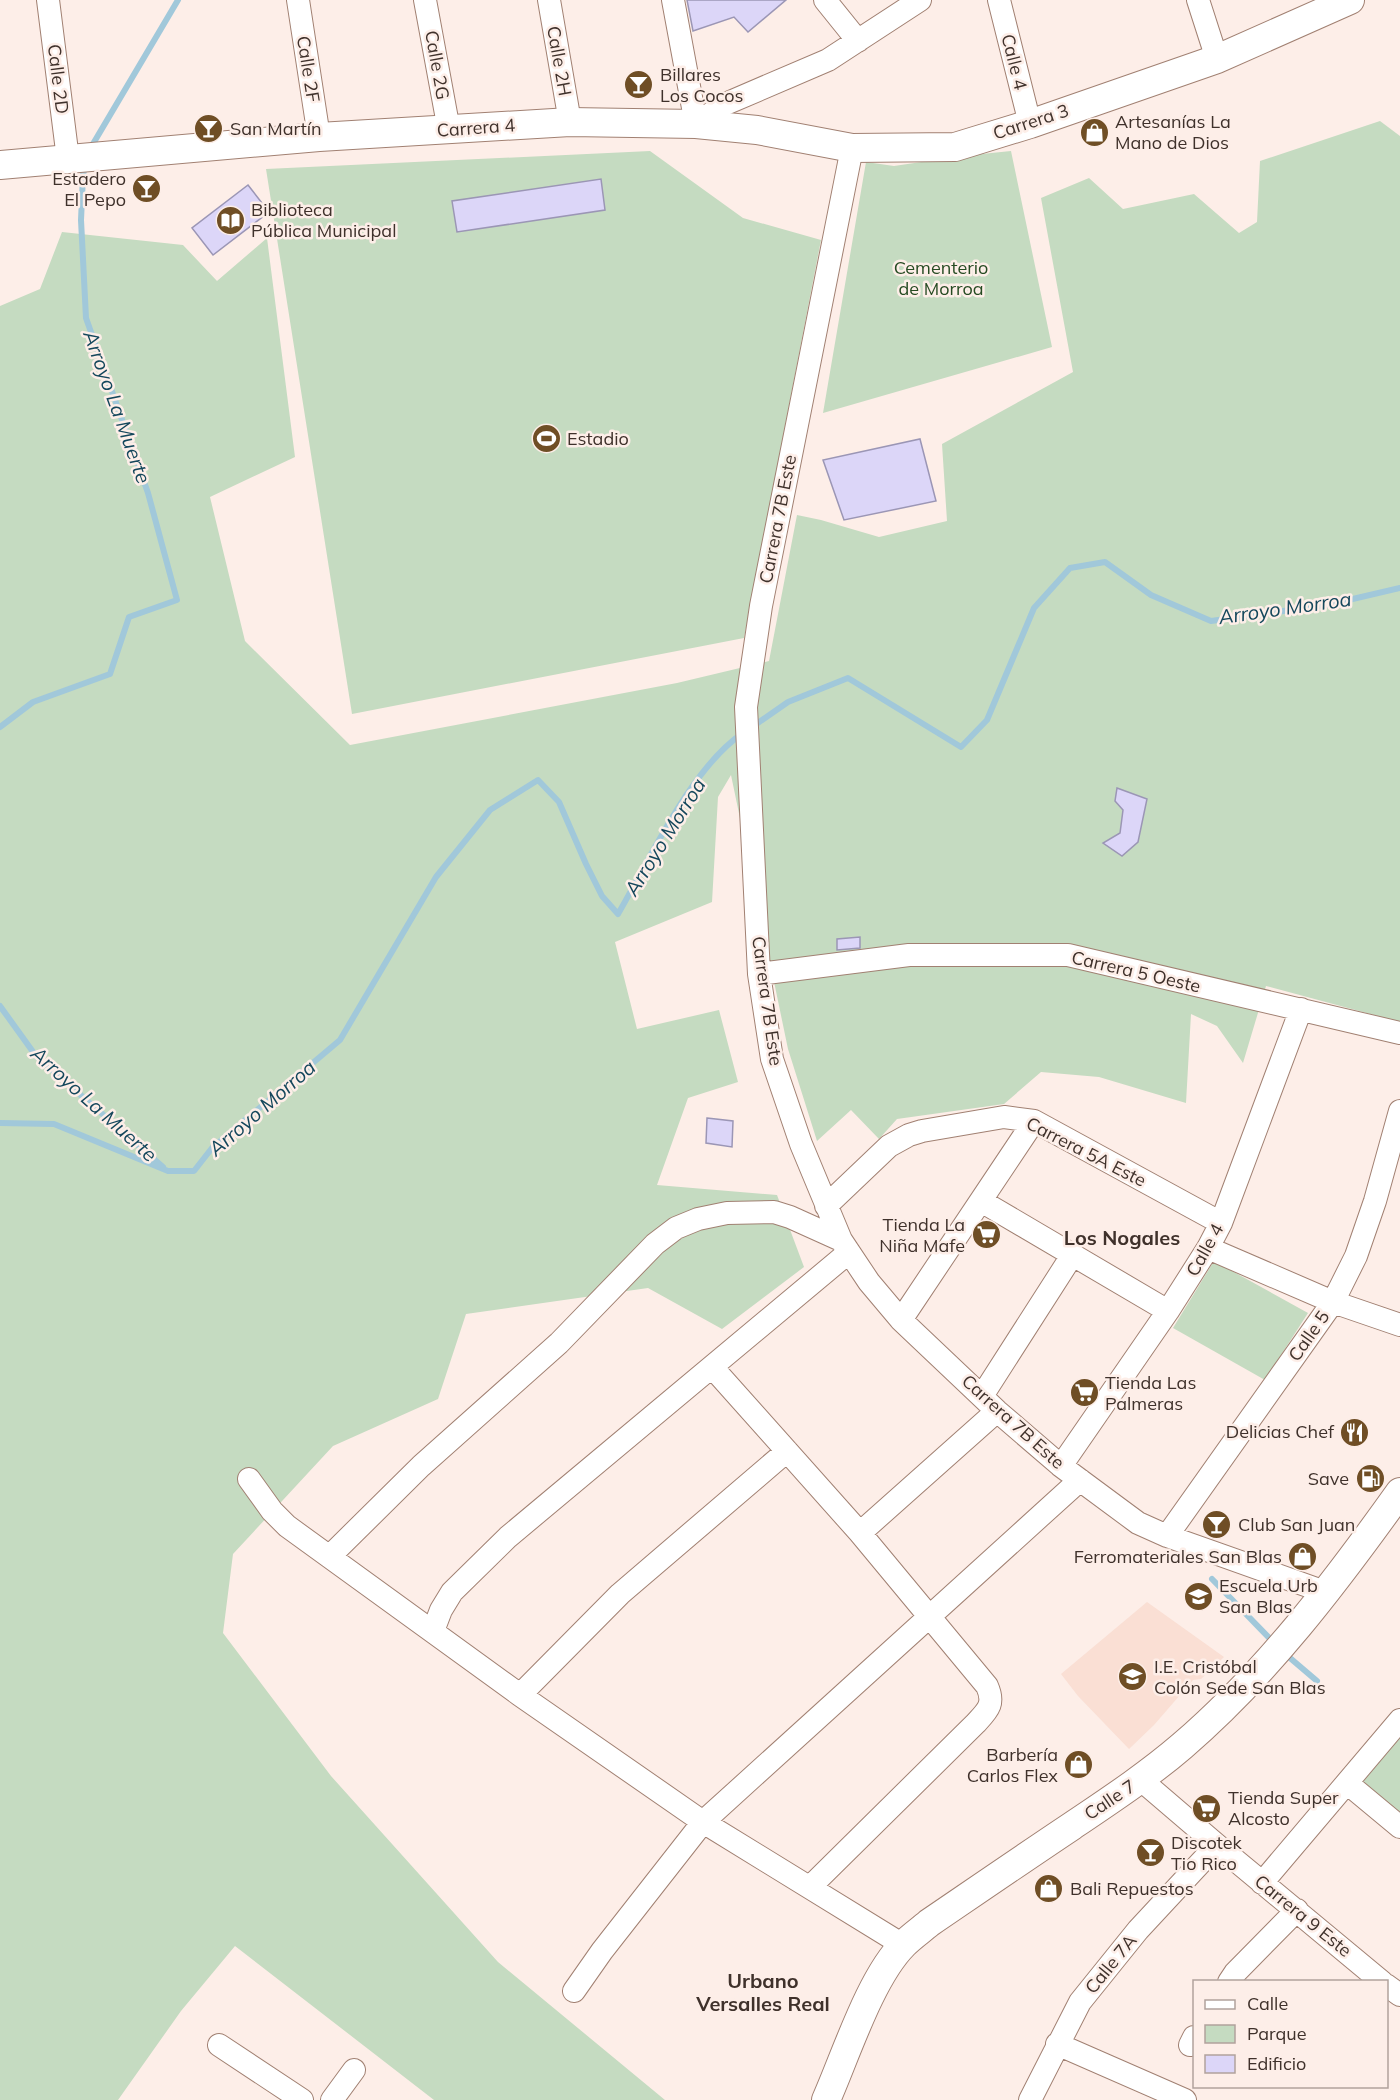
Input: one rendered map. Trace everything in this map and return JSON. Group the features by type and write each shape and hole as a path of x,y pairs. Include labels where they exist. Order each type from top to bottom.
{"street":[{"name":"Calle 2D","path":"48,0 86,157"},
{"name":"Calle 2F","path":"298,0 319,137"},
{"name":"Calle 2G","path":"425,0 449,130"},
{"name":"Calle 2H","path":"549,0 570,122"},
{"path":"674,0 696,124 723,105 828,60 921,0"},
{"path":"825,0 858,41"},
{"name":"Calle 4","path":"999,0 1030,124"},
{"path":"1198,0 1217,59"},
{"name":"Carrera 3","path":"696,124 757,130 852,148 955,147 1030,124 1217,59 1350,0"},
{"name":"Carrera 4","path":"0,165 319,137 570,122 696,124"},
{"name":"Carrera 7B Este","path":"852,148 761,606 746,707 759,974 771,1059 801,1144 844,1246 868,1282 901,1320 1061,1466 1138,1523 1167,1536 1325,1592"},
{"name":"Carrera 5 Oeste","path":"759,974 909,955 1068,956 1400,1033"},
{"name":"Calle 4","path":"1061,1466 1168,1311 1208,1248 1221,1223 1301,1009"},
{"name":"Calle 5","path":"1167,1536 1333,1302 1356,1256 1375,1201 1400,1111"},
{"name":"Carrera 5A Este","path":"826,1206 889,1146 922,1131 1004,1117 1034,1121 1221,1223"},
{"path":"901,1320 1034,1121"},
{"path":"981,1201 1168,1311"},
{"path":"330,1556 421,1466 559,1343 655,1244 676,1228 698,1219 727,1213 774,1212 790,1217 844,1246 712,1367 490,1553 452,1592 441,1610 433,1631"},
{"path":"1208,1248 1333,1302 1400,1325"},
{"path":"860,1533 990,1403 1073,1254"},
{"path":"712,1367 860,1533 987,1686 991,1695 991,1704 976,1723 810,1887"},
{"path":"520,1695 620,1594 786,1451"},
{"path":"249,1479 272,1511 287,1526 520,1695 704,1822 903,1945"},
{"path":"574,1991 602,1951 704,1822 1080,1480"},
{"name":"Calle 7","path":"826,2100 860,2018 903,1945 929,1923 1141,1780 1208,1722 1280,1647 1325,1592 1400,1492"},
{"path":"1262,1882 1400,1720"},
{"name":"Carrera 9 Este","path":"1141,1780 1380,1980"},
{"path":"1347,1782 1400,1827"},
{"name":"Calle 7A","path":"1030,2100 1080,2002 1138,1930 1216,1845"},
{"path":"1230,1980 1297,1910"},
{"path":"1057,2044 1185,2100"},
{"path":"219,2045 302,2100"},
{"path":"332,2100 354,2070"}],"shaded area":[{"name":"I.E. Cristóbal Colón Sede San Blas","path":"1147,1602 1224,1657 1201,1679 1193,1680 1154,1725 1129,1749 1078,1696 1061,1674"}],"green space":[{"path":"1380,121 1400,136 1400,1022 1266,986 1243,1063 1217,1026 1191,1014 1186,1103 1099,1077 1041,1072 1004,1104 897,1119 879,1139 851,1110 817,1141 788,1049 731,775 718,797 712,902 615,942 637,1029 719,1010 738,1082 688,1098 657,1185 777,1195 804,1267 722,1329 648,1288 466,1314 438,1399 333,1446 233,1554 223,1633 331,1776 498,1962 665,2100 434,2100 235,1946 181,2011 118,2100 0,2100 0,306 40,289 62,232 183,245 217,281 267,238 295,457 210,497 245,641 350,745 677,683 769,661 797,515 879,537 947,521 942,444 1073,372 1041,198 1089,178 1123,209 1194,194 1239,233 1257,222 1260,161"},
{"name":"Estadio","path":"650,151 743,218 821,240 744,638 352,714 266,169"},
{"name":"Cementerio de Morroa","path":"1011,151 1052,347 823,413 866,162 894,166"},
{"path":"1214,1261 1308,1313 1265,1380 1173,1328"},
{"path":"1400,1727 1400,1821 1353,1782"}],"building":[{"path":"687,0 786,0 748,32 734,17 693,31"},
{"path":"601,179 605,210 457,232 452,201"},
{"name":"Biblioteca Pública Municipal","path":"248,185 269,212 213,255 192,228"},
{"path":"920,439 936,501 844,520 823,460"},
{"path":"1117,788 1147,799 1138,842 1122,856 1103,843 1120,833 1123,810 1115,801"},
{"path":"860,937 860,948 837,950 837,939"},
{"path":"707,1118 733,1121 732,1147 706,1143"},
{"name":"Save","path":"1371,1467 1382,1479 1370,1490 1359,1479"}],"waterway":[{"name":"Arroyo La Muerte","path":"90,149 178,0"},
{"name":"Arroyo La Muerte","path":"0,727 33,702 110,674 129,617 177,600 148,493 86,318 81,220 85,165"},
{"name":"Arroyo Morroa","path":"752,727 788,702 848,678 961,747 987,720 1034,608 1070,568 1105,562 1151,595 1211,621 1327,605 1400,588"},
{"name":"Arroyo Morroa","path":"0,1123 54,1124 168,1171 194,1171 212,1148 340,1040 436,877 490,810 538,780 559,802 602,896 618,914 689,791 706,768 743,733"},
{"name":"Arroyo La Muerte","path":"0,1006 36,1056 163,1167"},
{"path":"1212,1579 1274,1643"},
{"path":"1283,1652 1317,1681"}],"place":[{"name":"Billares Los Cocos","path":"639,85"},
{"name":"San Martín","path":"209,129"},
{"name":"Artesanías La Mano de Dios","path":"1094,132"},
{"name":"Estadero El Pepo","path":"147,189"},
{"name":"Biblioteca Pública Municipal","path":"230,220"},
{"name":"Estadio","path":"546,439"},
{"name":"Tienda La Niña Mafe","path":"986,1235"},
{"name":"Tienda Las Palmeras","path":"1084,1393"},
{"name":"Delicias Chef","path":"1355,1432"},
{"name":"Save","path":"1370,1479"},
{"name":"Club San Juan","path":"1217,1525"},
{"name":"Ferromateriales San Blas","path":"1303,1557"},
{"name":"Escuela Urb San Blas","path":"1198,1596"},
{"name":"I.E. Cristóbal Colón Sede San Blas","path":"1133,1677"},
{"name":"Barbería Carlos Flex","path":"1079,1765"},
{"name":"Tienda Super Alcosto","path":"1207,1808"},
{"name":"Discotek Tio Rico","path":"1150,1853"},
{"name":"Bali Repuestos","path":"1049,1889"}],"district":[{"name":"Los Nogales","path":"1122,1238"},
{"name":"Urbano Versalles Real","path":"763,1992"}]}
